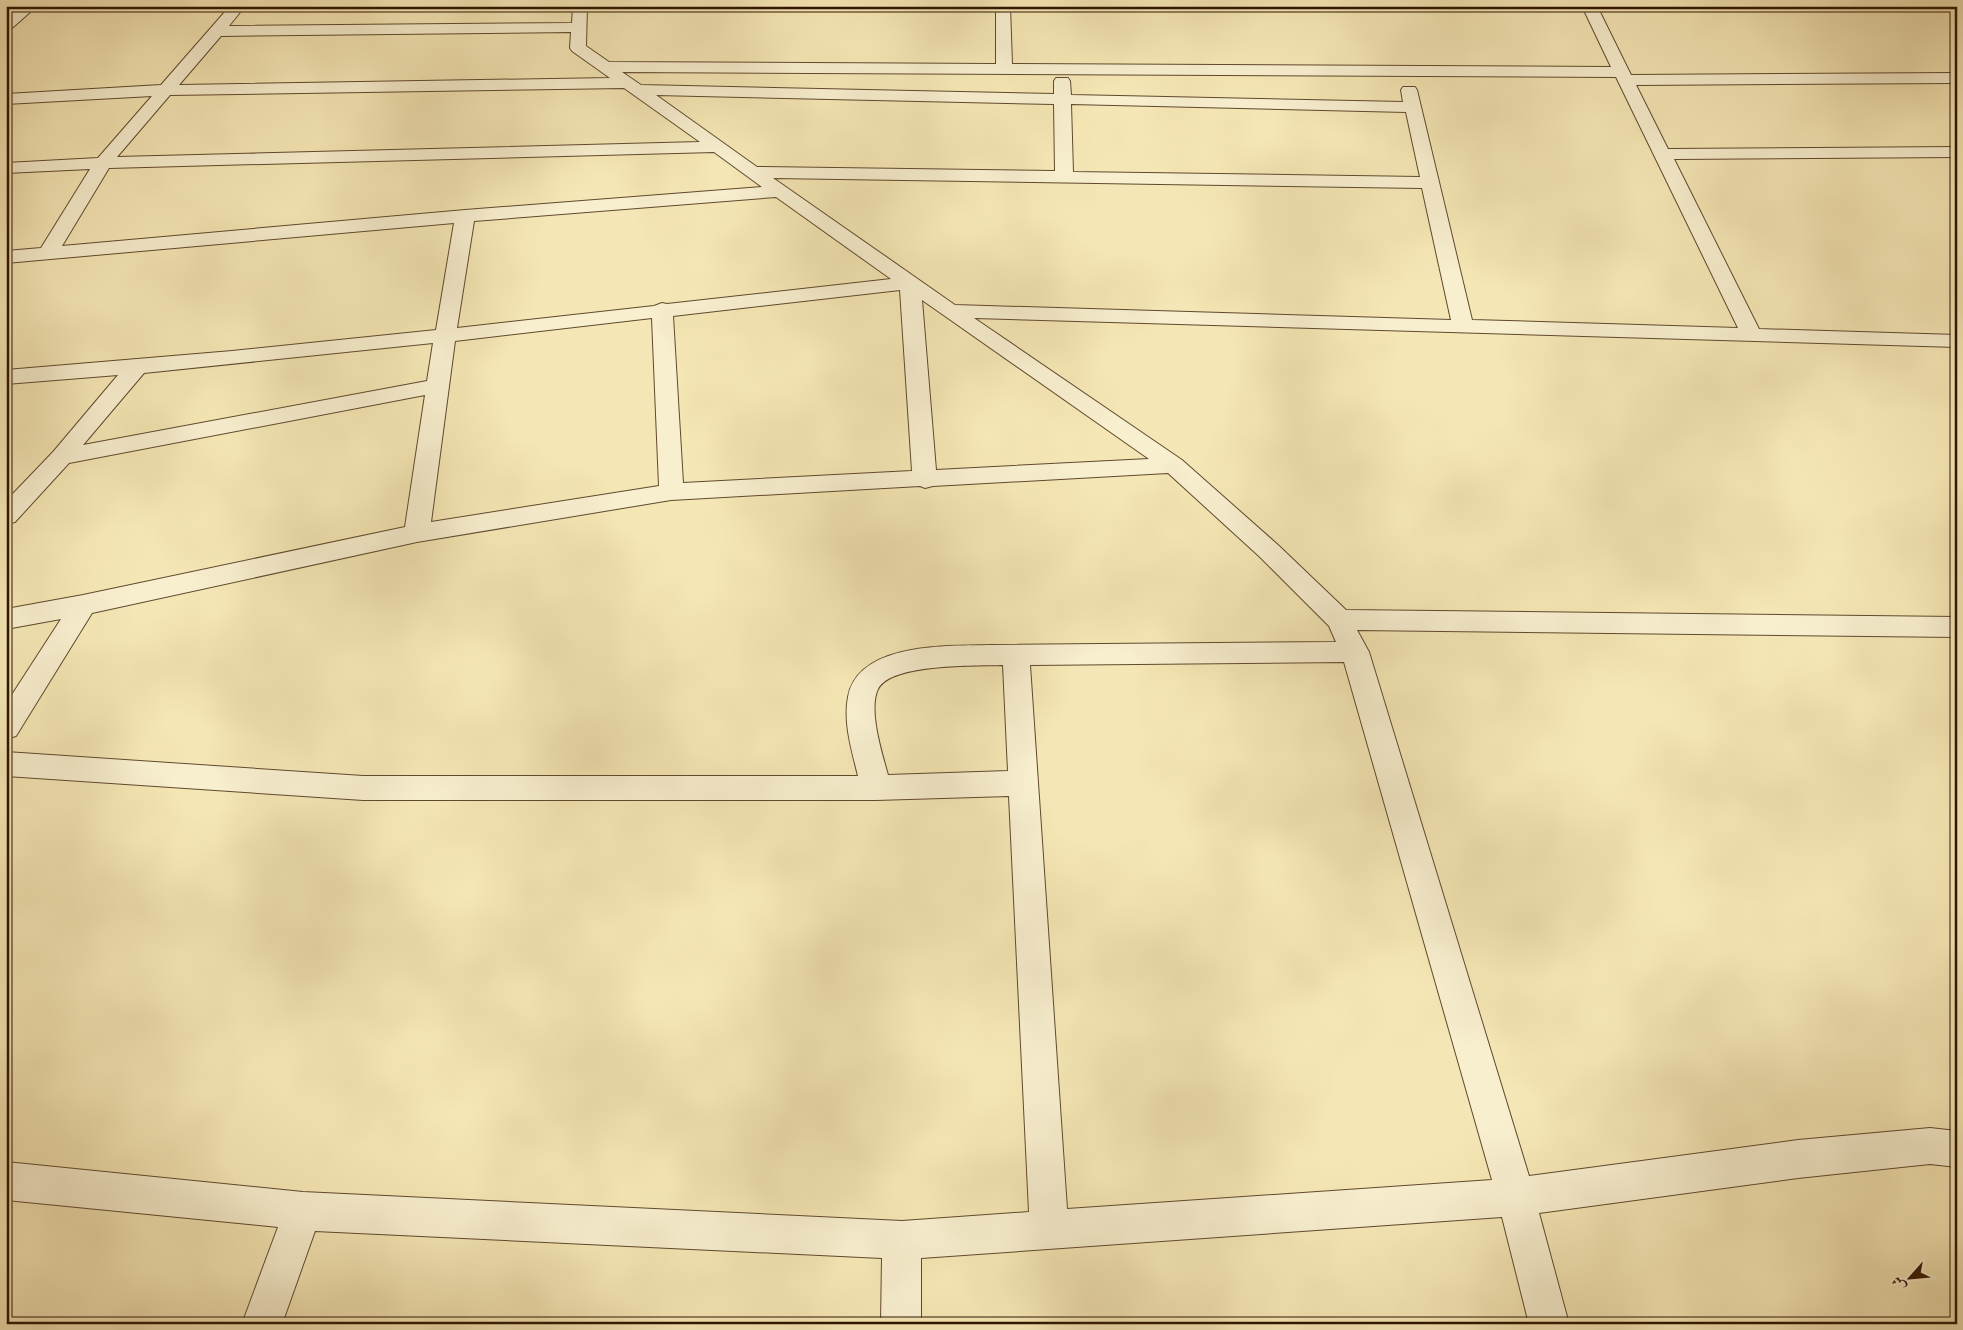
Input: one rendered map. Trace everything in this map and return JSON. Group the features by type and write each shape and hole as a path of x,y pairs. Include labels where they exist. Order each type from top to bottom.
{"street":[{"path":"6,26 30,6"},
{"path":"48,253 103,163 238,6"},
{"path":"580,6 578,48 910,283 1174,465 1268,551 1339,620 1355,652 1516,1197 1549,1324"},
{"path":"1003,6 1004,69"},
{"path":"1589,6 1752,334"},
{"path":"404,28 414,14"},
{"path":"216,31 578,27"},
{"path":"604,67 1404,71 1623,76 1957,78"},
{"path":"1062,69 1064,177"},
{"path":"1404,71 1462,327"},
{"path":"6,98 166,90 632,87 1413,107"},
{"path":"6,168 103,163 719,148"},
{"path":"1662,154 1949,152 1957,169"},
{"path":"754,172 1430,183"},
{"path":"6,257 465,216 781,191"},
{"path":"418,534 437,386 465,216"},
{"path":"6,377 136,368 445,336 662,309 910,283"},
{"path":"910,283 925,480"},
{"path":"662,309 671,492"},
{"path":"953,311 1957,341"},
{"path":"6,516 61,457 136,368"},
{"path":"61,457 437,386"},
{"path":"6,619 84,605 418,534 671,492 925,480 1174,465"},
{"path":"6,728 84,605"},
{"path":"1339,620 1957,627"},
{"path":"876,788 862,724 861,702 866,684 874,675 902,662 1016,656 1355,652"},
{"path":"1016,656 1049,1230"},
{"path":"6,764 363,788 876,788 1024,784"},
{"path":"6,1181 303,1211 902,1240 1516,1197 1798,1159 1930,1146 1957,1149"},
{"path":"262,1324 303,1211"},
{"path":"901,1324 902,1240"}]}
